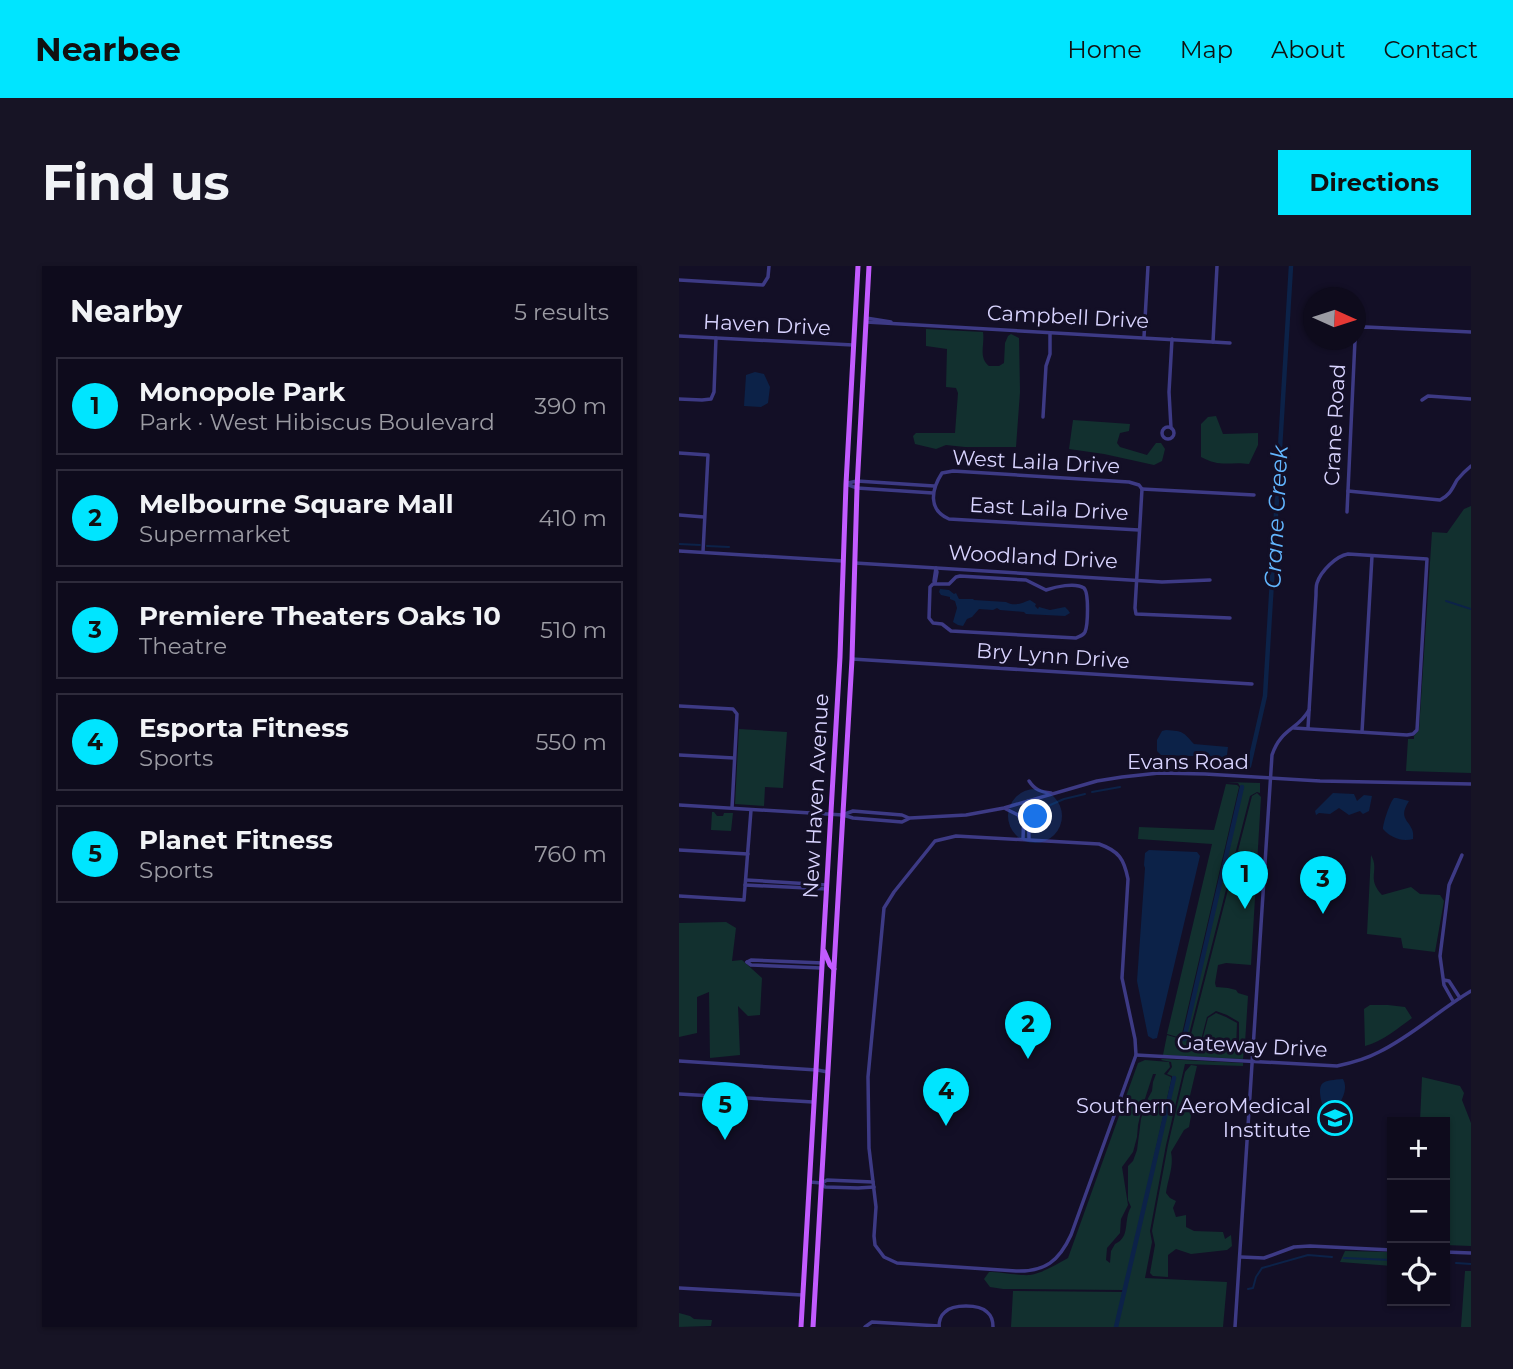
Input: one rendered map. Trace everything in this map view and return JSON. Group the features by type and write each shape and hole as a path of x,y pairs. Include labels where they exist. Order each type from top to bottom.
{"main road":[{"name":"New Haven Avenue","path":"803,1327 841,646 857,266"},
{"name":"New Haven Avenue","path":"813,1327 852,659 857,485 869,266"},
{"path":"855,307 860,318 866,320"},
{"path":"853,345 864,363"},
{"path":"844,545 848,556 855,563"},
{"path":"843,561 851,568 855,581"},
{"path":"841,646 845,655 852,659"},
{"path":"840,657 851,671"},
{"path":"827,887 834,890 838,901"},
{"path":"823,948 834,969"},
{"path":"822,965 834,979"}],"street":[{"path":"679,280 763,285 769,266"},
{"path":"1144,337 1148,266"},
{"path":"1213,342 1217,266"},
{"name":"Campbell Drive","path":"866,320 1230,344"},
{"name":"Crane Road","path":"1366,327 1471,332"},
{"path":"1043,417 1045,366 1050,354 1050,332"},
{"name":"Haven Drive","path":"679,336 853,345"},
{"path":"679,399 711,399 714,392 716,338"},
{"path":"1171,428 1169,392 1173,339"},
{"name":"Crane Road","path":"1346,512 1354,350"},
{"path":"1422,400 1428,396 1471,399"},
{"path":"679,453 708,454 703,552"},
{"path":"1348,491 1440,500 1452,491 1458,478 1471,466"},
{"name":"West Laila Drive","path":"934,486 942,473 955,471 1129,482 1142,489 1254,495"},
{"path":"846,484 934,493 934,486 857,485"},
{"path":"1142,489 1136,614 1230,618"},
{"name":"East Laila Drive","path":"934,493 935,507 940,515 949,519 1139,530"},
{"path":"679,515 704,517"},
{"path":"679,551 843,561"},
{"path":"1292,729 1407,735 1417,730 1427,559 1341,555 1325,570 1318,581 1308,728"},
{"path":"1362,732 1372,556"},
{"name":"Woodland Drive","path":"855,563 1162,582 1210,580"},
{"path":"935,584 936,568"},
{"path":"960,576 1026,580 1044,590 1059,585 1080,587 1085,590 1087,596 1085,631 1076,638 953,631 942,624 933,623 928,616 930,587 935,584 949,584 960,576"},
{"name":"Bry Lynn Drive","path":"852,659 1252,684"},
{"path":"679,706 736,710 732,808"},
{"path":"1235,1327 1272,755 1282,736 1307,715 1309,710"},
{"path":"679,755 734,758"},
{"name":"Evans Road","path":"679,805 843,815 902,822 910,818 959,816 1004,808 1097,781 1146,774 1195,773 1319,781 1471,783"},
{"path":"1029,781 1038,790 1053,793"},
{"path":"1023,839 1024,810 1028,801"},
{"path":"1028,801 1029,839"},
{"path":"1004,808 1017,814 1024,826"},
{"path":"679,895 744,900 751,810"},
{"path":"956,836 1029,839 1099,844 1111,848 1126,868 1128,879 1122,978 1136,1055 1071,1235 1054,1260 1039,1269 1016,1271 897,1263 884,1257 874,1238 876,1207 869,1151 868,1077 884,908 935,841 956,836"},
{"path":"679,850 748,854"},
{"path":"1454,1001 1444,985 1440,956 1449,885 1462,855"},
{"path":"745,883 827,887"},
{"path":"751,960 822,965 751,965 747,962 751,960"},
{"path":"1444,980 1449,981 1459,998"},
{"name":"Gateway Drive","path":"1136,1055 1337,1066 1377,1054 1471,991"},
{"path":"679,1061 828,1072"},
{"path":"679,1094 815,1102"},
{"path":"810,1182 822,1183 827,1180 873,1185"},
{"path":"1241,1256 1264,1258 1302,1246 1387,1250"},
{"path":"1450,1252 1471,1253"},
{"path":"679,1288 804,1295"},
{"path":"865,1327 872,1322 939,1326 943,1313 951,1308 968,1307 980,1308 989,1313 993,1327"}],"green space":[{"path":"926,329 983,332 983,355 989,366 1004,363 1008,336 1011,334 1019,338 1020,392 1016,447 946,445 936,449 915,444 913,436 916,433 955,433 958,393 956,388 946,387 947,349 926,346"},
{"path":"1216,416 1223,434 1258,433 1258,445 1249,464 1220,463 1201,457 1201,424 1208,417"},
{"path":"1073,420 1130,424 1129,431 1120,433 1117,443 1120,447 1147,455 1156,443 1161,443 1165,449 1162,461 1154,465 1069,449"},
{"path":"1471,506 1471,773 1406,771 1408,739 1414,739 1419,730 1432,532 1447,533 1464,509"},
{"path":"739,729 787,732 783,788 765,787 764,806 735,804"},
{"path":"1226,782 1260,783 1260,793 1250,796 1188,1038 1201,1045 1208,1018 1216,1013 1237,1023 1236,1049 1239,1055 1244,1049 1243,1059 1163,1055 1167,1035 1183,1038 1241,788 1238,783"},
{"path":"1226,784 1239,787 1181,1038 1167,1034 1212,844 1138,839 1139,827 1214,830"},
{"path":"1257,793 1261,797 1251,965 1218,965 1215,983 1216,987 1236,990 1248,996 1245,1043 1239,1053 1239,1022 1216,1011 1207,1017 1200,1044 1190,1038 1252,796"},
{"path":"712,812 717,816 733,813 731,831 711,830"},
{"path":"1371,855 1375,884 1382,895 1411,887 1420,894 1440,895 1444,901 1435,952 1403,948 1401,938 1367,934"},
{"path":"726,922 736,928 732,961 742,960 762,978 760,1015 748,1016 738,1006 740,1055 710,1058 709,992 697,997 697,1033 679,1037 679,923"},
{"path":"1370,1005 1405,1007 1412,1018 1384,1038 1365,1046 1364,1009"},
{"path":"1162,1059 1243,1063 1243,1066 1185,1064 1166,1145 1150,1231 1152,1242 1145,1278 1227,1282 1223,1327 1011,1327 1013,1291 1126,1290 1173,1081 1172,1076 1167,1074 1172,1067 1171,1062"},
{"path":"1145,1060 1169,1062 1170,1067 1164,1074 1171,1077 1171,1081 1124,1290 990,1287 984,1279 989,1272 1030,1275 1068,1258 1138,1063","holes":["1153,1074 1156,1074 1141,1119 1137,1150 1128,1166 1128,1200 1131,1207 1125,1233 1111,1251 1110,1263 1106,1260 1107,1248 1120,1233 1121,1219 1128,1205 1122,1167 1133,1152 1142,1108"]},
{"path":"1191,1065 1197,1066 1189,1100 1189,1127 1184,1130 1171,1152 1166,1193 1176,1201 1173,1208 1176,1217 1186,1215 1186,1227 1194,1231 1223,1232 1225,1239 1231,1235 1232,1246 1227,1250 1191,1254 1176,1249 1168,1255 1168,1277 1153,1276 1150,1273 1155,1245 1152,1231 1185,1072"},
{"path":"1422,1077 1460,1086 1471,1123 1471,1246 1450,1245 1450,1117 1420,1117"},
{"path":"1345,1251 1387,1252 1387,1266 1340,1262"},
{"path":"1465,1271 1471,1271 1471,1327 1461,1327"},
{"path":"679,1313 694,1319 712,1320 711,1326 679,1327"}],"water":[{"path":"755,372 764,374 770,387 768,403 761,407 744,406 746,375"},
{"path":"940,589 956,593 959,599 1015,604 1030,600 1038,609 1065,607 1070,613 1065,616 1026,614 997,608 979,609 963,626 953,622 957,608 955,601 941,595"},
{"path":"1162,731 1183,733 1194,744 1228,747 1227,755 1161,755 1157,751 1157,740"},
{"path":"1333,793 1354,794 1357,801 1364,795 1372,796 1369,811 1349,815 1339,808 1330,814 1316,815 1315,811"},
{"path":"1394,798 1409,801 1404,813 1412,828 1413,839 1397,838 1383,829"},
{"path":"1149,850 1197,852 1200,856 1157,1038 1153,1039 1148,1036 1137,981 1145,853"},
{"path":"1343,1079 1345,1089 1339,1105 1322,1104 1320,1090 1323,1083"}],"waterway":[{"name":"Crane Creek","path":"1249,766 1265,696 1291,266"},
{"path":"679,544 700,545"},
{"path":"707,546 729,547"},
{"path":"1446,601 1471,609"},
{"path":"1092,792 1120,787"},
{"name":"Crane Creek","path":"1184,1039 1242,787"},
{"path":"1041,809 1085,794"},
{"name":"Crane Creek","path":"1116,1327 1174,1078"},
{"path":"1248,1289 1253,1288 1262,1268 1308,1255 1332,1257"},
{"path":"1344,1258 1387,1260"},
{"path":"1456,1263 1471,1264"}],"place":[{"name":"Monopole Park","path":"1245,909"},
{"name":"Premiere Theaters Oaks 10","path":"1323,914"},
{"name":"Melbourne Square Mall","path":"1028,1059"},
{"name":"Southern AeroMedical Institute","path":"1335,1118"},
{"name":"Esporta Fitness","path":"946,1126"},
{"name":"Planet Fitness","path":"725,1140"}]}
